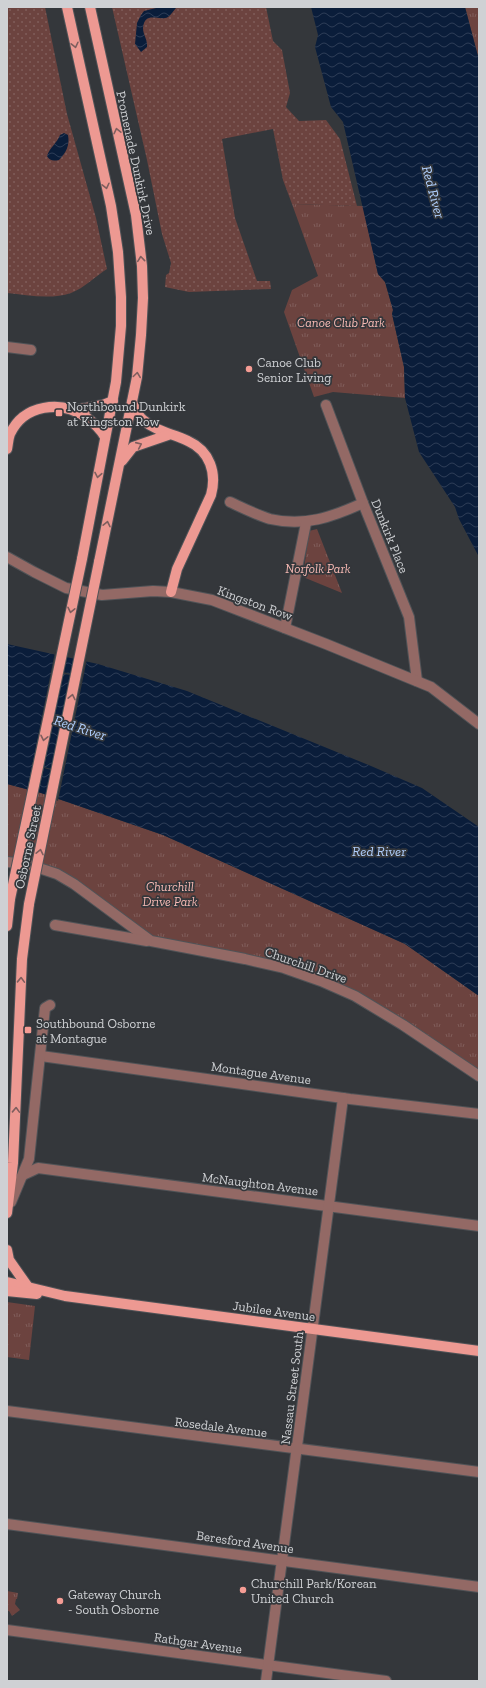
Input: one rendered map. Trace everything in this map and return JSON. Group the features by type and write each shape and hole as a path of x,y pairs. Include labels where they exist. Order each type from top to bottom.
{"main road":[{"path":"66,7 111,206 118,252 121,290 121,326 113,401 105,436"},
{"name":"Promenade Dunkirk Drive","path":"90,7 136,215 142,266 142,316 139,355 132,402 99,562"},
{"path":"75,410 103,405 113,401"},
{"path":"132,402 143,420 168,435 189,441 204,452 210,463 214,478 211,495 177,569 171,592"},
{"path":"7,449 10,435 21,419 33,411 52,406 75,410 98,425 105,436"},
{"path":"118,468 126,454 133,447 168,435"},
{"name":"Osborne Street","path":"7,926 10,899 82,558 105,436"},
{"name":"Osborne Street","path":"7,1213 13,1163 22,959 30,904 99,562"},
{"path":"7,1250 10,1260 28,1288"},
{"name":"Jubilee Avenue","path":"7,1282 65,1296 479,1351"},
{"name":"Jubilee Avenue","path":"7,1291 26,1294 65,1296"}],"street":[{"path":"7,347 31,350"},
{"name":"Dunkirk Place","path":"326,405 363,503 409,617 417,681"},
{"path":"230,502 270,519 306,523 342,513 363,503"},
{"path":"285,628 306,523"},
{"name":"Kingston Row","path":"7,557 40,576 66,588 102,595 153,591 171,592 212,600 431,687 479,724"},
{"name":"Churchill Drive","path":"7,862 27,864 57,874 74,884 151,941"},
{"name":"Churchill Drive","path":"55,925 245,959 284,968 321,981 355,996 381,1010 479,1076"},
{"name":"Osborne Street","path":"7,1213 14,1192 29,1159 46,1008 50,1005"},
{"name":"Montague Avenue","path":"40,1056 343,1098 475,1113"},
{"name":"Nassau Street South","path":"266,1681 343,1098"},
{"path":"475,1113 479,1105"},
{"path":"23,1175 38,1168 29,1159"},
{"name":"McNaughton Avenue","path":"38,1168 479,1226"},
{"name":"Rosedale Avenue","path":"7,1412 479,1472"},
{"name":"Beresford Avenue","path":"7,1524 479,1587"},
{"name":"Rathgar Avenue","path":"7,1630 386,1681"}],"green space":[{"path":"7,7 45,7 67,114 96,218 107,269 81,288 63,295 39,296 7,293"},
{"path":"112,7 266,7 273,41 282,50 290,93 286,107 299,121 326,120 340,139 357,206 292,204 283,180 273,129 222,139 235,218 257,281 270,281 271,289 189,292 165,287 166,275 169,273 171,263 162,234 147,160"},
{"path":"465,7 479,7 479,60"},
{"name":"Canoe Club Park","path":"292,204 363,206 378,274 385,282 393,310 392,314 404,367 405,398 333,392 314,397 284,312 292,290 318,276"},
{"name":"Norfolk Park","path":"317,529 342,593 303,577 309,531"},
{"name":"Churchill Drive Park","path":"7,784 41,793 163,835 405,944 479,996 479,1076 321,981 151,941 74,884 7,862"},
{"path":"7,1302 35,1306 29,1360 7,1357"},
{"path":"7,1591 18,1593 15,1604 20,1610 12,1616 9,1611 7,1611"}],"water":[{"path":"160,7 176,8 168,17 146,19 143,28 147,47 141,52 135,44 137,23 144,11"},
{"name":"Red River","path":"311,7 465,7 479,60 479,557 459,519 455,507 419,452 405,398 404,367 392,314 393,310 385,282 378,274 343,122 331,107 315,47 318,35"},
{"path":"64,133 68,135 68,145 64,155 59,160 51,160 47,156 48,153 60,135"},
{"name":"Red River","path":"7,644 98,664 187,691 422,788 479,827 479,996 405,944 163,835 41,793 7,784"}],"pier":[{"path":"55,652 67,655 63,672 71,674 75,657 87,659 58,801 46,796 51,770 44,768 38,794 27,791","holes":["63,674 71,675 61,720 54,718","54,720 61,722 52,769 44,767"]}],"place":[{"name":"Canoe Club Senior Living","path":"249,369"},
{"name":"Northbound Dunkirk at Kingston Row","path":"59,413"},
{"name":"Southbound Osborne at Montague","path":"28,1030"},
{"name":"Churchill Park/Korean United Church","path":"243,1590"},
{"name":"Gateway Church - South Osborne","path":"60,1601"}]}
